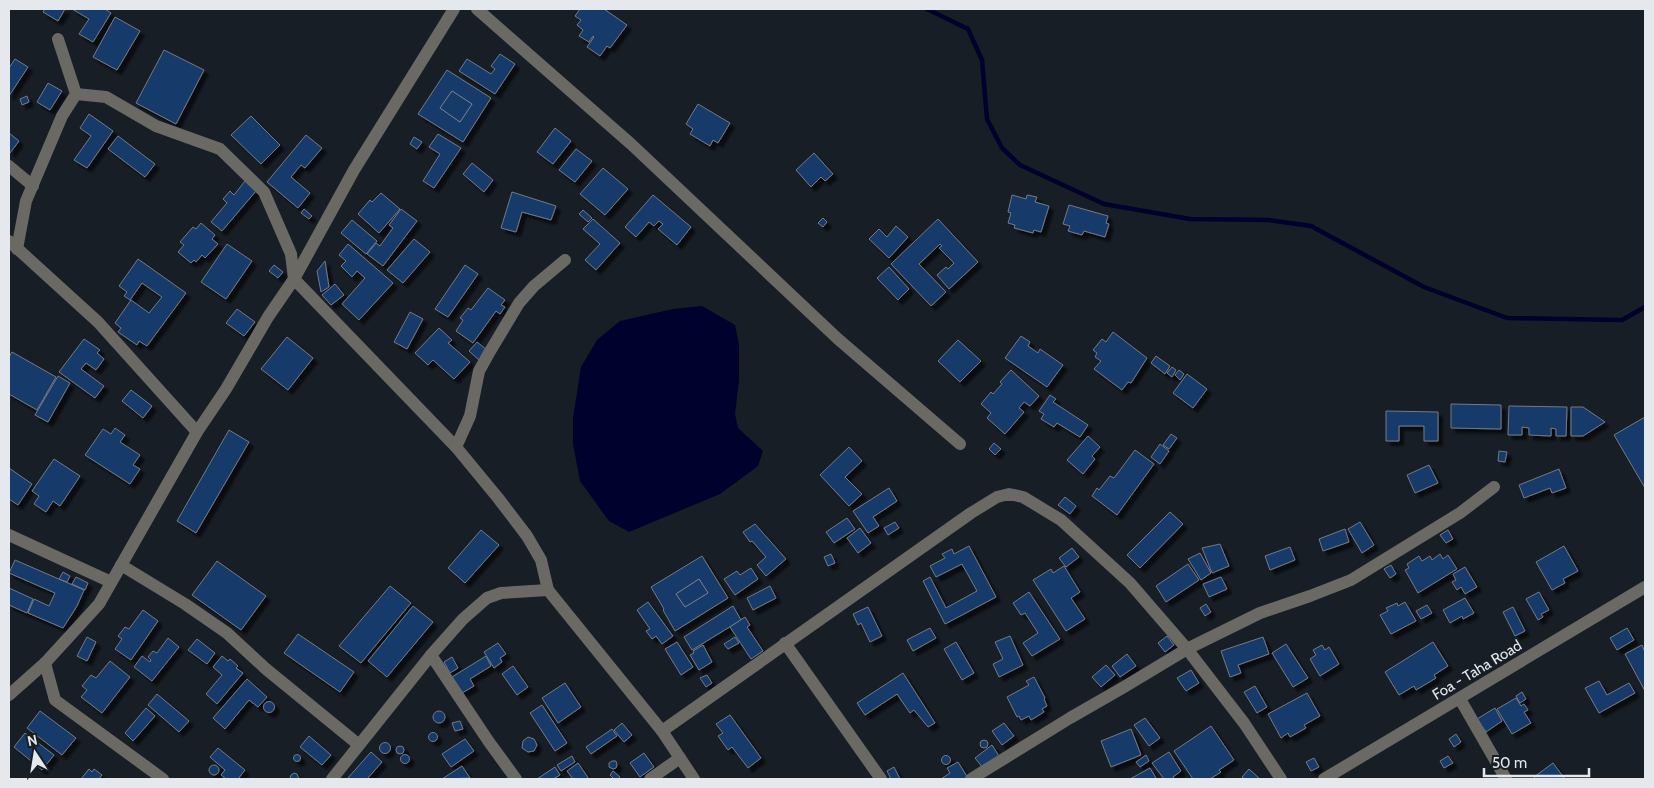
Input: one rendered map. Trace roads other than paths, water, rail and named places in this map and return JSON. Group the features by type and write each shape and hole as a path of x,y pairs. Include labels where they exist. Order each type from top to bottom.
{"street":[{"path":"9,695 45,663 99,604 197,432 226,389 268,317 294,279 354,170 454,9"},
{"path":"477,9 631,144 838,340 960,444"},
{"path":"58,39 76,94"},
{"path":"76,94 106,97 156,126 220,149 264,192 291,254 294,279 456,447 498,498 527,536 541,560 548,590 662,731 694,779"},
{"path":"76,94 62,116 32,186 13,245 98,322 197,432"},
{"path":"9,166 32,186"},
{"path":"456,447 470,416 479,371 489,352 519,303 534,286 566,260"},
{"path":"971,779 1187,649 1260,613 1351,580 1460,513 1494,487"},
{"path":"662,731 971,512 997,497 1009,494 1023,497 1060,520 1130,583 1187,649 1244,722 1281,779"},
{"path":"9,535 111,582"},
{"path":"121,565 185,604 227,633 266,669 359,745"},
{"name":"Foa - Taha Road","path":"1324,779 1645,587"},
{"path":"334,778 431,655 463,619 487,598 501,593 548,590"},
{"path":"785,643 881,779"},
{"path":"431,655 516,779"},
{"path":"45,663 55,700 163,779"},
{"path":"1460,699 1506,779"},
{"path":"650,779 680,758"}],"water":[{"path":"702,306 735,325 739,345 739,380 735,414 738,428 763,451 758,466 720,494 629,532 609,521 580,481 573,444 573,418 581,367 597,340 620,321 673,309"}],"waterway":[{"path":"927,9 968,29 982,60 987,119 1002,148 1020,165 1104,204 1190,219 1268,220 1311,226 1424,287 1507,318 1622,320 1645,307"}]}
